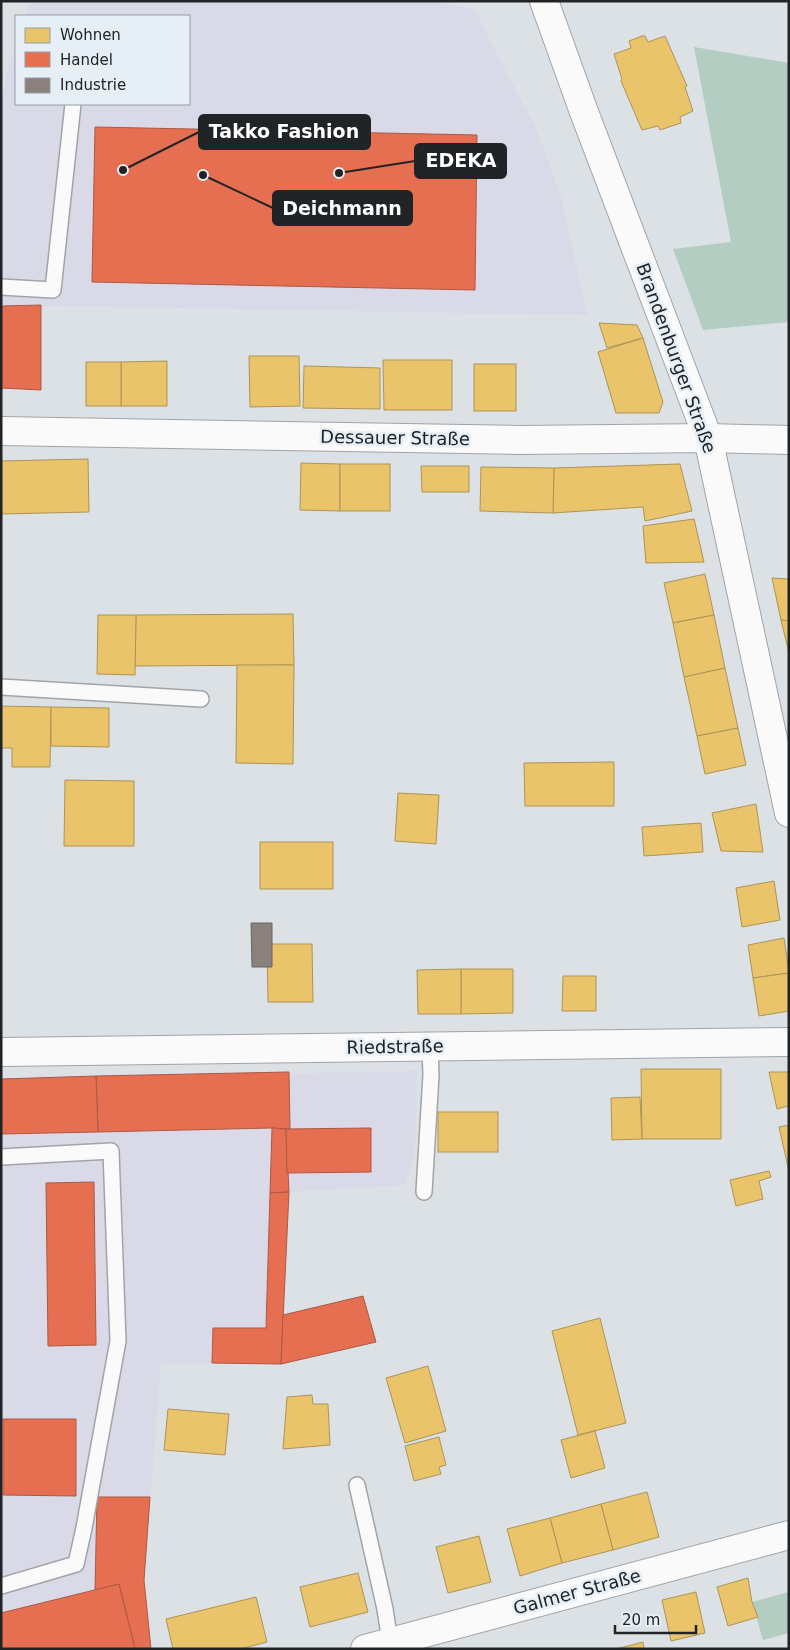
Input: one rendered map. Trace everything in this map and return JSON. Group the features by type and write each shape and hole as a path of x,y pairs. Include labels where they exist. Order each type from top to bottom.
{"street":[{"name":"Brandenburger Straße","path":"544,1 708,438 785,772 789,813"},
{"name":"Dessauer Straße","path":"1,431 519,440 708,438 789,440"},
{"name":"Riedstraße","path":"1,1052 789,1042"},
{"name":"Galmer Straße","path":"377,1645 789,1535"}],"lane":[{"path":"1,287 53,290 73,105"},
{"path":"1,687 202,699"},
{"path":"424,1192 431,1075 430,1046"},
{"path":"1,1156 111,1150 118,1341 76,1564 1,1586"},
{"path":"357,1486 385,1609 377,1645"}],"shaded area":[{"path":"30,1 430,1 474,9 538,133 561,197 587,315 1,305 1,98 15,46 15,105 190,105 190,15 25,15"},
{"path":"417,1071 415,1156 404,1185 289,1192 281,1364 161,1363 144,1580 151,1649 1,1649 1,1079"}],"green space":[{"path":"694,47 789,63 789,322 703,330 673,249 731,242"},
{"path":"789,1592 789,1633 763,1640 752,1602"}],"building: Wohnen":[{"path":"645,36 648,42 665,36 687,86 685,87 693,111 680,117 681,123 660,130 658,126 642,130 621,81 614,54 631,48 629,41"},
{"path":"599,323 637,325 643,338 607,348"},
{"path":"643,338 663,402 659,413 616,413 598,352"},
{"path":"249,356 299,356 300,406 250,407"},
{"path":"383,360 452,360 452,410 384,410"},
{"path":"167,361 167,406 121,406 121,362"},
{"path":"86,362 121,362 121,406 86,406"},
{"path":"474,364 516,364 516,411 474,411"},
{"path":"304,366 380,368 380,409 303,408"},
{"path":"88,459 89,512 1,514 1,461"},
{"path":"301,463 340,464 340,511 300,510"},
{"path":"340,464 390,464 390,511 340,511"},
{"path":"680,464 692,511 645,521 643,507 553,513 554,468"},
{"path":"421,466 469,466 469,492 422,492"},
{"path":"481,467 554,468 553,513 480,511"},
{"path":"694,519 704,562 646,563 643,526"},
{"path":"705,574 714,615 673,623 664,583"},
{"path":"772,578 789,579 789,621 781,620"},
{"path":"293,614 294,665 135,666 136,615"},
{"path":"98,615 136,615 135,675 97,674"},
{"path":"714,615 725,668 684,677 673,623"},
{"path":"781,620 789,621 789,653"},
{"path":"237,665 294,665 293,764 236,763"},
{"path":"725,668 738,728 697,736 684,677"},
{"path":"1,706 51,707 50,767 12,767 12,748 1,748"},
{"path":"51,707 109,708 109,747 51,746"},
{"path":"738,728 746,765 705,774 697,736"},
{"path":"614,762 614,806 525,806 524,763"},
{"path":"65,780 134,781 134,846 64,846"},
{"path":"398,793 439,795 436,844 395,841"},
{"path":"756,804 763,852 721,851 712,813"},
{"path":"701,823 703,852 644,856 642,827"},
{"path":"260,842 333,842 333,889 260,889"},
{"path":"774,881 780,920 742,927 736,888"},
{"path":"784,938 789,973 753,978 748,945"},
{"path":"267,944 312,944 313,1002 268,1002"},
{"path":"461,969 513,969 513,1013 461,1014"},
{"path":"461,969 461,1014 418,1014 417,970"},
{"path":"789,973 789,1011 759,1016 753,978"},
{"path":"563,976 596,976 596,1011 562,1011"},
{"path":"641,1069 721,1069 721,1139 642,1139"},
{"path":"769,1072 789,1072 789,1109 788,1106 777,1109"},
{"path":"640,1097 642,1139 612,1140 611,1098"},
{"path":"438,1112 498,1112 498,1152 438,1152"},
{"path":"789,1125 789,1166 788,1167 779,1127"},
{"path":"769,1171 771,1177 759,1181 763,1199 736,1206 730,1180"},
{"path":"600,1318 626,1423 578,1435 552,1331"},
{"path":"428,1366 446,1431 405,1443 386,1378"},
{"path":"312,1395 313,1404 328,1404 330,1445 283,1449 287,1397"},
{"path":"168,1409 229,1414 225,1455 164,1450"},
{"path":"595,1431 605,1468 571,1478 561,1440"},
{"path":"439,1437 446,1465 439,1467 441,1474 414,1481 405,1446"},
{"path":"647,1492 659,1537 613,1550 601,1504"},
{"path":"601,1504 613,1550 562,1563 550,1518"},
{"path":"550,1518 562,1563 520,1576 507,1529"},
{"path":"479,1536 491,1582 448,1593 436,1547"},
{"path":"358,1573 368,1612 310,1627 300,1587"},
{"path":"748,1578 752,1602 758,1617 728,1626 717,1587"},
{"path":"696,1592 705,1633 671,1641 662,1600"},
{"path":"256,1597 267,1642 240,1649 173,1649 166,1619"},
{"path":"643,1642 644,1649 616,1649"}],"building: Handel":[{"path":"95,127 477,135 475,290 92,282"},
{"path":"41,305 41,390 1,388 1,306"},
{"path":"289,1072 290,1129 98,1132 96,1076"},
{"path":"96,1076 98,1132 1,1134 1,1079"},
{"path":"272,1128 286,1129 289,1192 270,1193"},
{"path":"371,1128 371,1172 287,1173 286,1129"},
{"path":"94,1182 96,1345 48,1346 46,1183"},
{"path":"289,1192 281,1364 212,1363 213,1328 266,1328 270,1193"},
{"path":"363,1296 376,1342 281,1364 283,1315"},
{"path":"3,1419 76,1419 76,1496 3,1495"},
{"path":"97,1497 150,1497 144,1580 151,1649 135,1649 119,1584 95,1590"},
{"path":"119,1584 135,1649 1,1649 1,1613"}],"building: Industrie":[{"path":"251,923 272,923 272,967 252,967"}],"place":[{"name":"Takko Fashion","path":"123,170"},
{"name":"EDEKA","path":"339,173"},
{"name":"Deichmann","path":"203,175"}]}
